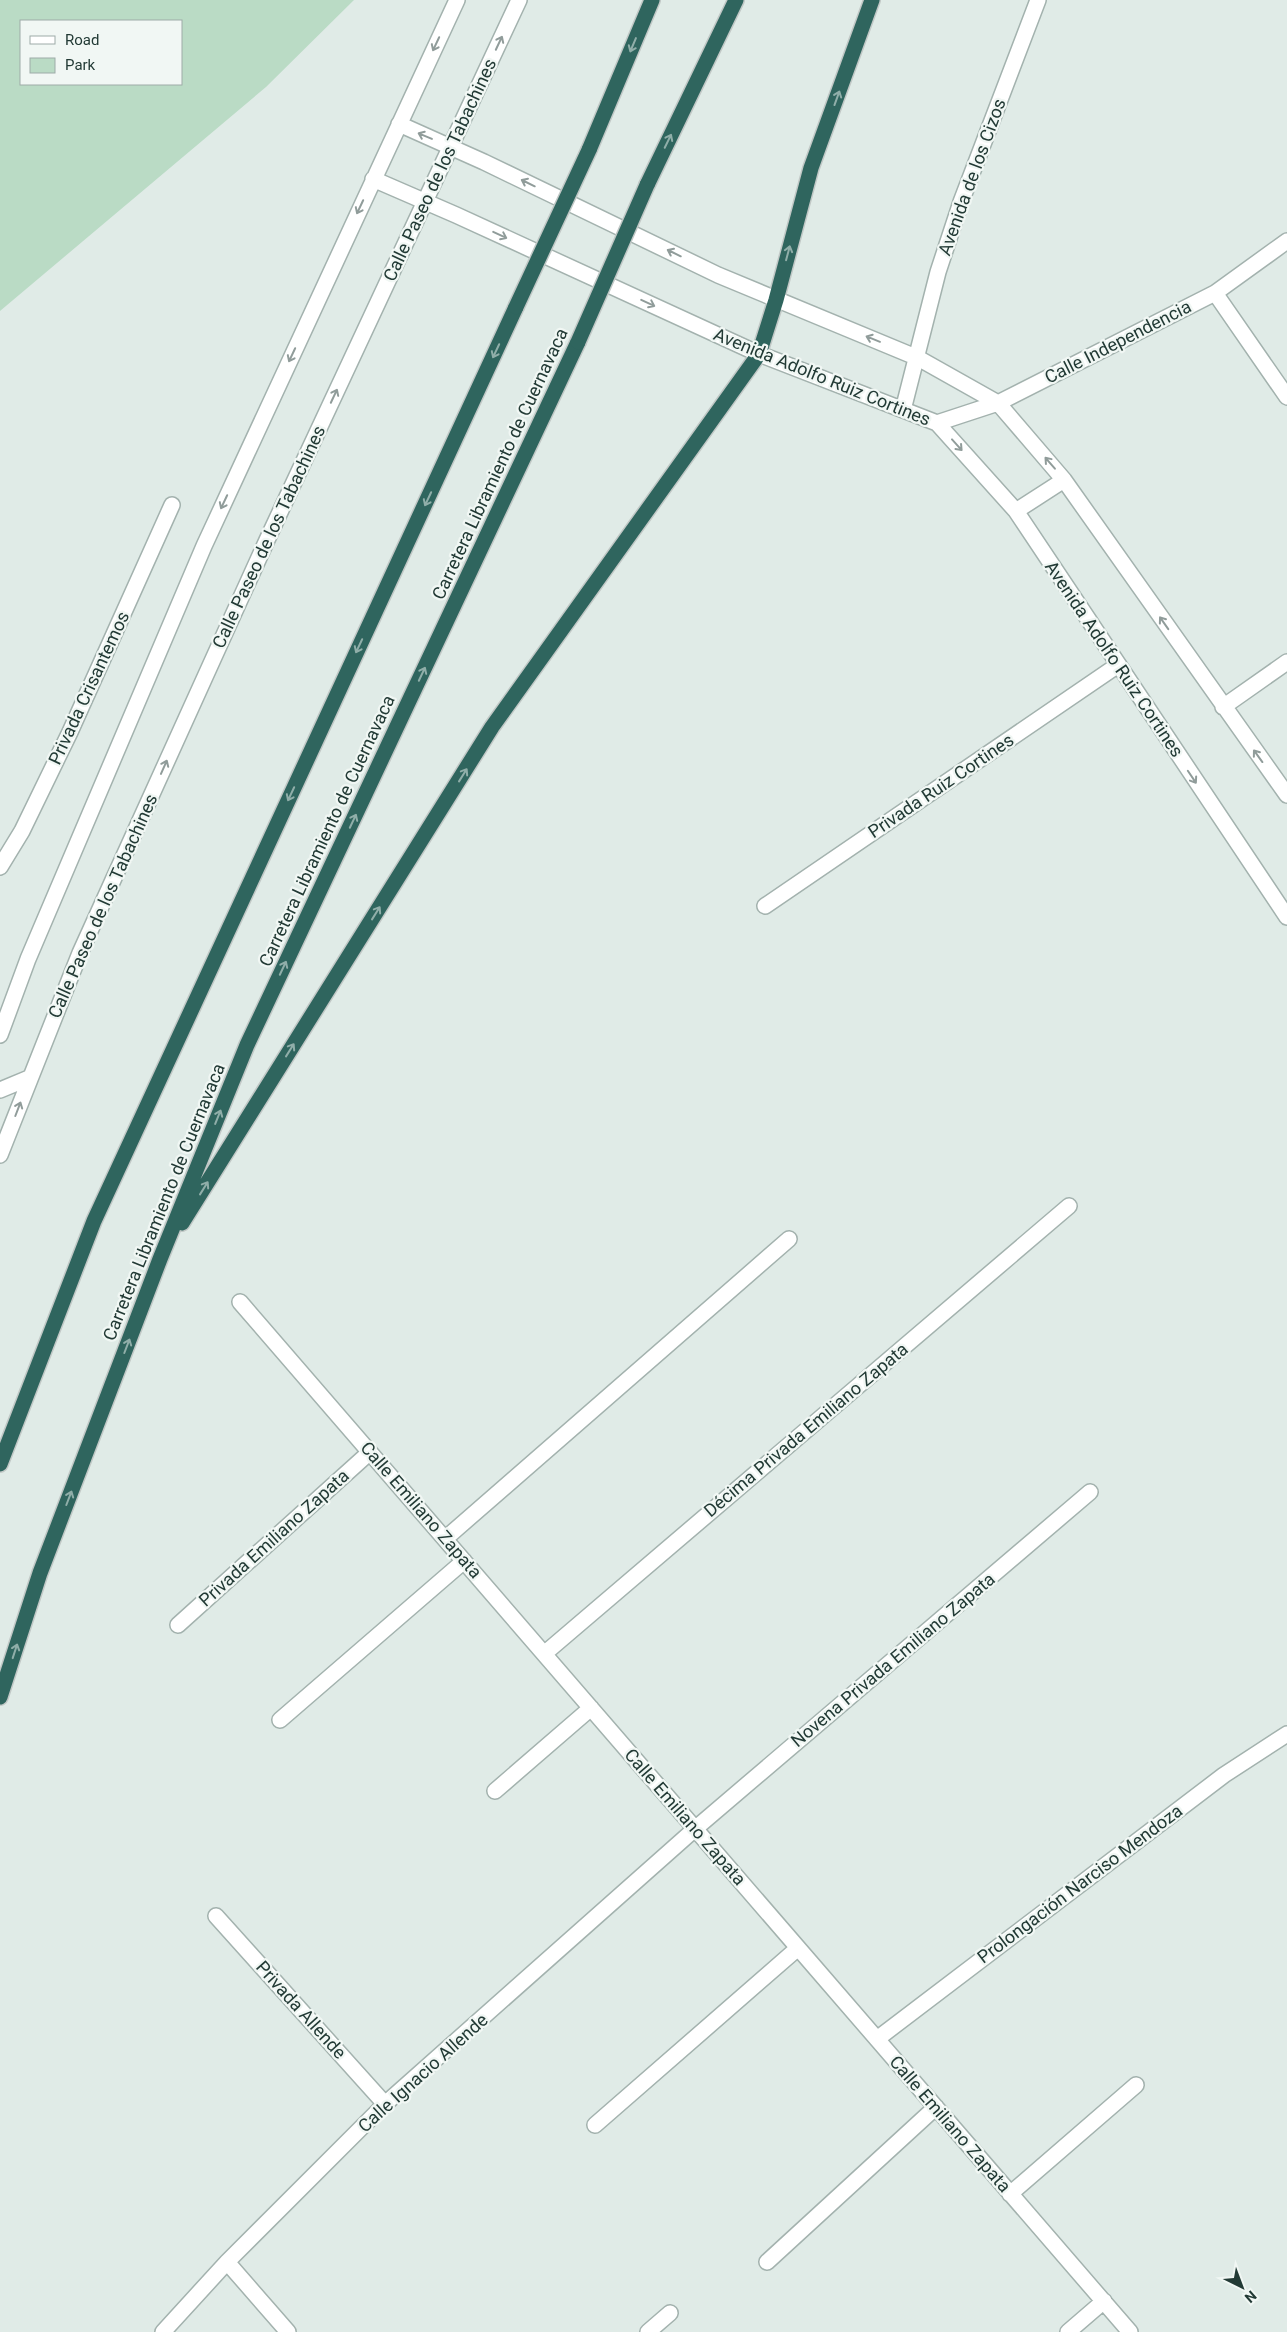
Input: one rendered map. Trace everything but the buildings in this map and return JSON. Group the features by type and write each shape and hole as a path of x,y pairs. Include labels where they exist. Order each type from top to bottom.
{"highway":[{"path":"0,1464 94,1221 589,150 652,0"},
{"name":"Carretera Libramiento de Cuernavaca","path":"0,1697 40,1574 160,1259 247,1045 578,342 647,186 736,0"},
{"path":"160,1259 492,727 759,354 776,300 811,168 872,0"}],"street":[{"path":"0,1035 28,959 204,546 457,0"},
{"name":"Calle Paseo de los Tabachines","path":"0,1155 80,953 267,540 519,0"},
{"name":"Avenida de los Cizos","path":"903,410 918,358 938,272 961,202 1038,0"},
{"path":"399,124 450,146 718,274 776,300 918,358 998,403 1064,480 1287,795"},
{"name":"Avenida Adolfo Ruiz Cortines","path":"373,179 759,354 938,423 1016,511 1287,917"},
{"name":"Calle Independencia","path":"938,423 998,403 1215,293 1287,241"},
{"path":"1215,293 1287,397"},
{"path":"1016,511 1064,480"},
{"name":"Privada Crisantemos","path":"0,867 22,831 66,741 172,505"},
{"path":"1223,706 1287,662"},
{"name":"Privada Ruiz Cortines","path":"765,906 1118,666"},
{"path":"0,1090 29,1078"},
{"name":"Décima Privada Emiliano Zapata","path":"544,1654 1069,1206"},
{"path":"446,1538 789,1239"},
{"name":"Calle Emiliano Zapata","path":"240,1302 446,1538 1130,2332"},
{"name":"Privada Emiliano Zapata","path":"178,1625 370,1452"},
{"name":"Novena Privada Emiliano Zapata","path":"696,1828 1090,1492"},
{"path":"280,1720 464,1561"},
{"path":"495,1791 591,1708"},
{"name":"Prolongación Narciso Mendoza","path":"877,2039 1224,1775 1287,1734"},
{"name":"Calle Ignacio Allende","path":"163,2332 227,2262 385,2104 696,1828"},
{"name":"Privada Allende","path":"216,1916 385,2104"},
{"path":"595,2125 798,1948"},
{"path":"1010,2194 1136,2085"},
{"path":"767,2262 936,2107"},
{"path":"227,2262 288,2332"},
{"path":"1068,2332 1104,2301"},
{"path":"648,2332 670,2312"}],"green space":[{"path":"0,0 354,0 266,87 0,311"}]}
